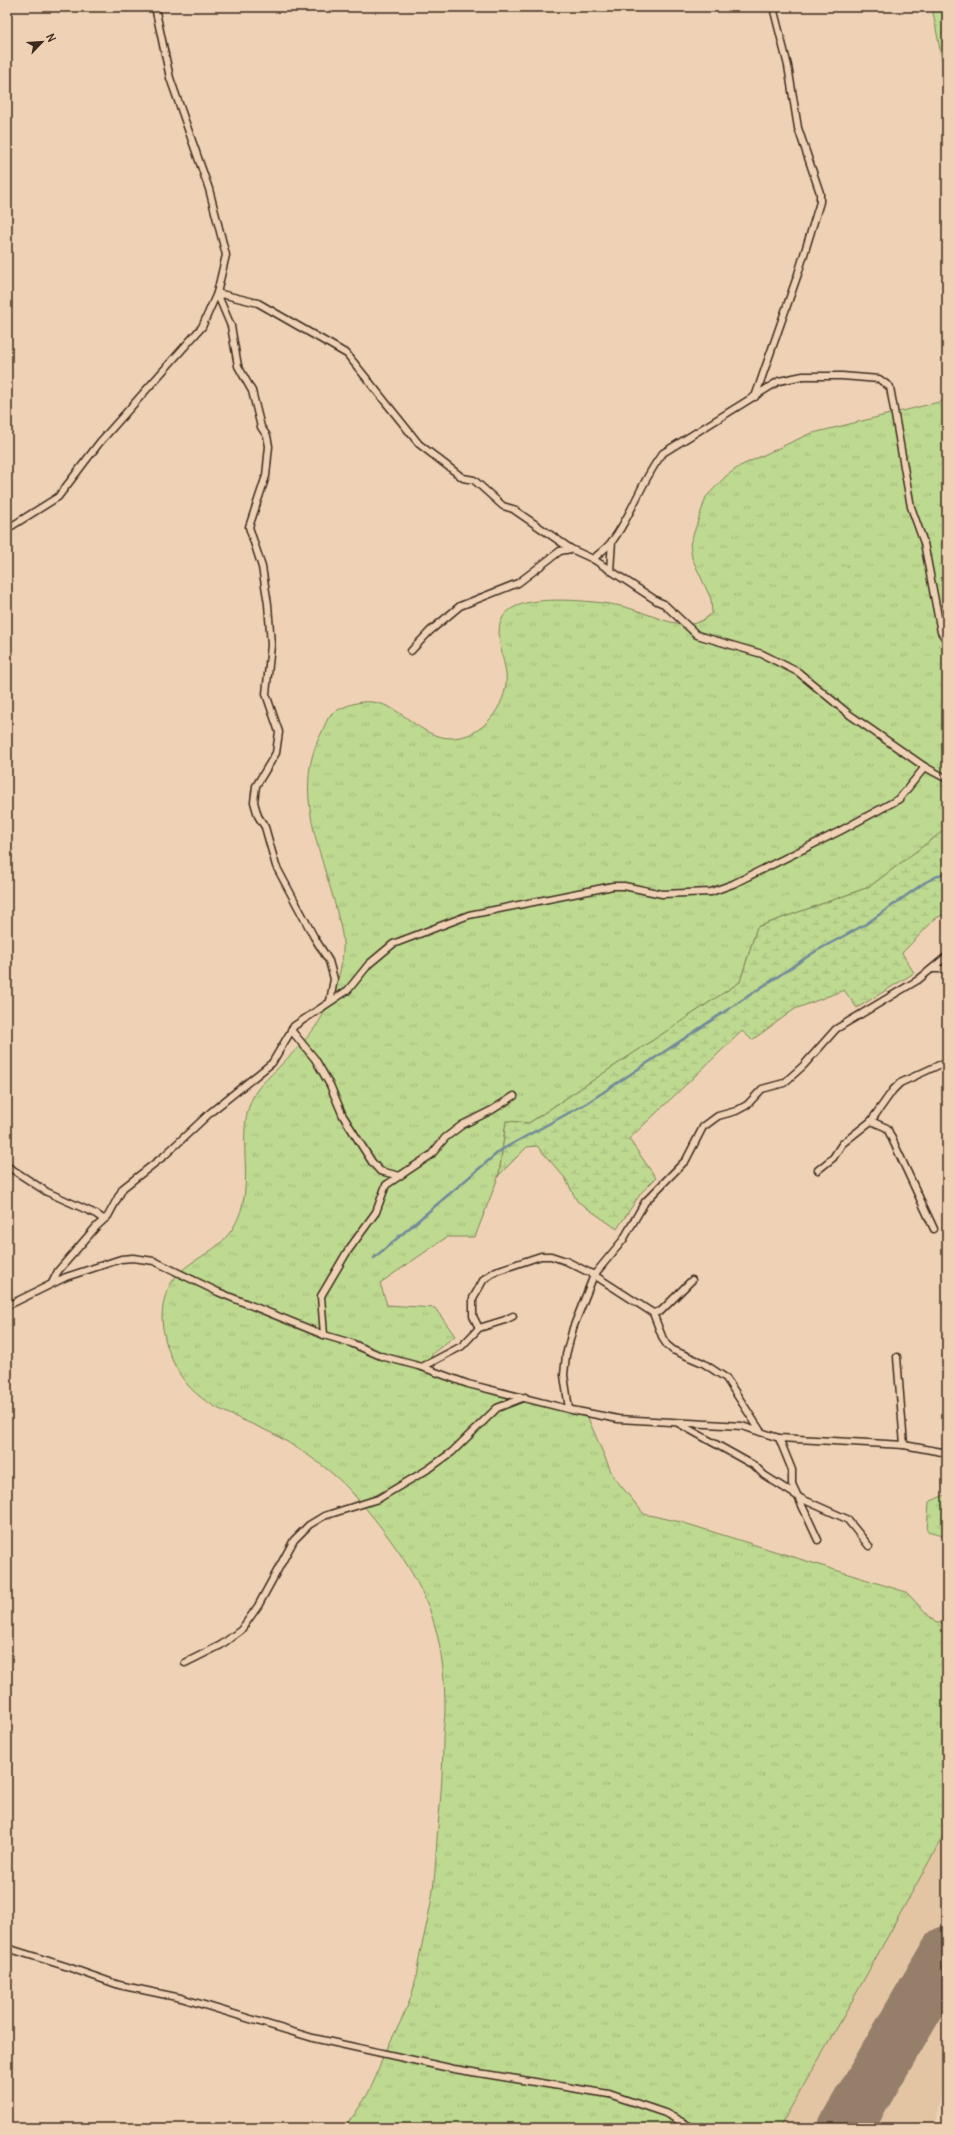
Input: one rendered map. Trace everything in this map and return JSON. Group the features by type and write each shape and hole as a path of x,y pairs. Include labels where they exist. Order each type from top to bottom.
{"street":[{"path":"7,529 58,497 100,442 202,327 217,293 226,255 209,189 170,78 155,7"},
{"path":"754,397 798,274 820,202 820,193 798,128 788,66 773,7"},
{"path":"217,293 258,303 347,354 420,444 463,478 474,480 503,506 513,509 571,549 593,559 665,605 697,635 760,653 798,672 850,715 925,767 947,779"},
{"path":"217,293 231,326 238,366 252,391 261,427 267,436 269,446 266,476 249,527 262,568 268,604 271,645 266,694 279,732 276,753 256,786 254,802 258,816 265,827 276,866 314,937 329,961 334,979 330,1001"},
{"path":"593,559 612,541 635,503 656,462 663,453 779,381 803,376 879,379 890,387 911,507 924,543 941,632 947,641"},
{"path":"610,571 612,541"},
{"path":"412,651 430,631 460,606 518,583 560,551 571,549"},
{"path":"52,1283 58,1271 108,1216 123,1188 164,1156 211,1112 272,1062 291,1030 301,1020 348,990 369,964 393,944 469,915 614,886 624,886 662,894 711,892 733,884 840,832 899,799 925,767"},
{"path":"569,1409 564,1375 566,1355 573,1328 594,1274 623,1240 645,1202 686,1160 698,1134 710,1121 718,1116 736,1111 747,1105 766,1087 784,1083 803,1066 836,1029 884,1002 932,969 947,956"},
{"path":"932,969 947,969"},
{"path":"291,1030 315,1059 330,1084 346,1121 372,1162 380,1171 400,1176"},
{"path":"818,1170 833,1158 842,1144 871,1121 893,1090 900,1083 920,1073 947,1064"},
{"path":"324,1335 321,1296 347,1252 376,1212 386,1184 431,1155 445,1138 462,1125 492,1110 514,1096"},
{"path":"871,1121 887,1128 934,1229"},
{"path":"7,1166 47,1192 96,1214 103,1220"},
{"path":"133,1258 134,1251"},
{"path":"479,1328 474,1316 473,1298 484,1279 496,1271 541,1256 551,1256 566,1261 594,1274 653,1313 663,1339 667,1345 673,1350 703,1363 726,1378 761,1432"},
{"path":"7,1306 52,1283 121,1259 133,1258 154,1261 218,1292 324,1335 351,1343 381,1356 422,1367 468,1384 569,1409 618,1419 742,1426 779,1438 904,1445 947,1453"},
{"path":"653,1313 661,1311 692,1280"},
{"path":"422,1367 462,1346 479,1328 495,1324 513,1316"},
{"path":"897,1357 904,1445"},
{"path":"185,1663 221,1645 241,1630 258,1606 294,1540 309,1525 324,1516 378,1499 430,1468 452,1452 497,1408 525,1397"},
{"path":"677,1422 755,1466 764,1475 798,1497 847,1519 869,1546"},
{"path":"779,1438 791,1466 791,1481 818,1540"},
{"path":"7,1948 119,1985 181,1998 313,2038 454,2069 609,2094 665,2113 693,2128"}],"shaded area":[{"path":"947,1829 947,2065 934,2128 779,2128 841,2021"}],"green space":[{"path":"932,7 947,7 947,82 945,77"},
{"path":"947,400 947,828 869,887 757,927 740,982 529,1123 506,1121 499,1175 475,1237 447,1237 380,1283 387,1305 435,1308 455,1336 433,1353 426,1369 588,1418 613,1476 644,1514 681,1522 906,1592 936,1623 947,1622 947,1829 841,2021 779,2128 344,2128 370,2089 383,2057 403,2017 414,1986 426,1929 435,1874 445,1712 442,1665 437,1633 421,1589 411,1572 379,1524 355,1496 329,1471 299,1450 279,1437 216,1408 191,1388 180,1374 171,1357 167,1347 162,1316 165,1297 171,1283 180,1272 213,1249 233,1228 241,1211 244,1194 245,1125 248,1109 255,1093 300,1045 319,1022 334,992 340,971 343,940 336,908 317,842 309,798 309,776 313,754 326,722 332,713 361,702 377,703 391,708 429,733 443,737 460,737 479,729 494,714 504,694 506,674 499,631 501,622 505,614 513,608 526,603 549,600 594,602 622,606 677,623 692,624 702,620 712,613 711,599 692,558 690,544 706,497 726,476 740,466 809,434"},
{"path":"947,828 947,913 936,918 902,953 914,973 857,1008 844,990 795,1009 752,1040 742,1031 629,1139 656,1178 641,1193 617,1229 577,1201 565,1178 537,1146 527,1147 499,1175 506,1121 529,1123 740,982 757,927 869,887"},
{"path":"947,1494 947,1536 927,1531 929,1502"}],"waterway":[{"path":"374,1258 501,1150 587,1103 816,951 866,924 924,883 947,871"}],"runway":[{"path":"845,2128 947,1953"}]}
